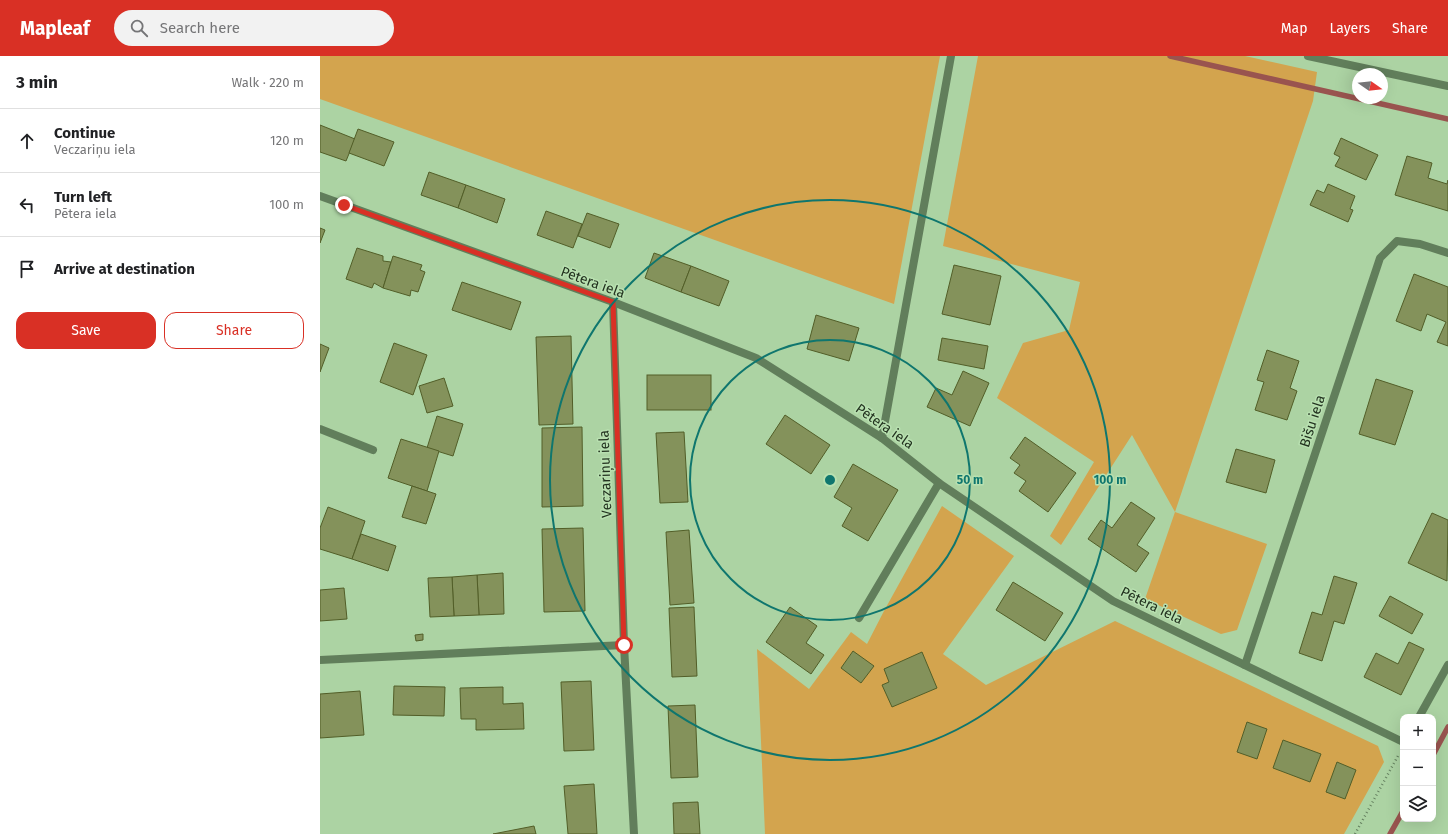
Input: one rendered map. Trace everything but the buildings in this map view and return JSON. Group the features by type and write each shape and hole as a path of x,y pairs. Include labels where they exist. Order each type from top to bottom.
{"street":[{"path":"882,438 951,56"},
{"path":"1308,56 1448,86"},
{"name":"Pētera iela","path":"320,196 613,302 756,358 882,438 939,483 1113,601 1400,741"},
{"name":"Bišu iela","path":"1246,665 1380,258 1397,241 1420,244 1448,253"},
{"name":"Veczariņu iela","path":"613,302 624,645 634,834"},
{"path":"320,429 373,450"},
{"path":"859,618 939,483"},
{"path":"320,660 624,645"},
{"path":"1422,714 1448,664"}],"path":[{"path":"1355,834 1399,754"}],"shaded area":[{"path":"320,56 940,56 894,304 320,99"},
{"path":"978,56 1245,56 1317,72 1313,101 1175,512 1132,435 1061,545 1050,536 1094,462 997,398 1023,343 1069,330 1080,282 943,246"},
{"path":"942,506 1014,556 943,654 986,685 1115,621 1378,746 1384,762 1344,834 765,834 757,649 809,689 851,632 867,644"},
{"path":"1175,512 1267,544 1237,630 1221,634 1145,599"}],"waterway":[{"path":"1170,56 1448,119"},
{"path":"1436,750 1448,727"},
{"path":"1390,834 1400,816"}],"route":[{"path":"344,205 613,302 624,645"}]}
